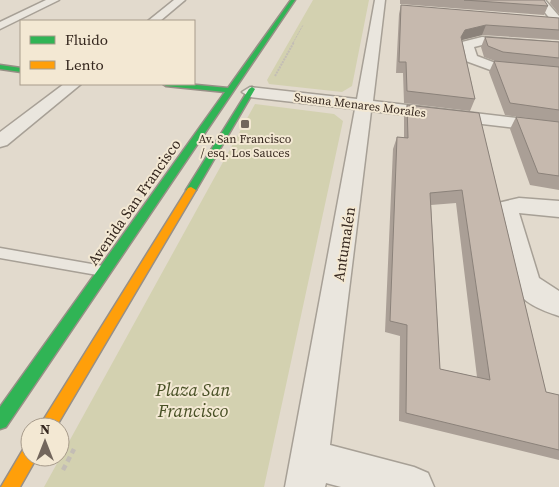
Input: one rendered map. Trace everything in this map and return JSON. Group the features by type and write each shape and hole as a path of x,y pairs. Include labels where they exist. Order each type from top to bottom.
{"main road":[{"name":"Avenida San Francisco","path":"0,421 293,0"},
{"path":"288,28 306,0"},
{"path":"0,67 20,70"},
{"path":"53,417 260,76"},
{"path":"177,85 231,90"},
{"path":"10,487 22,467"}],"street":[{"path":"0,26 54,0"},
{"path":"154,20 180,0"},
{"path":"540,0 558,22"},
{"name":"Antumalén","path":"307,473 382,6"},
{"path":"539,20 558,22"},
{"path":"559,47 482,41 467,45 471,58 488,66 559,73"},
{"path":"0,141 73,85"},
{"name":"Susana Menares Morales","path":"250,92 559,128"},
{"path":"559,209 529,205 514,206 506,209 528,285 541,296 559,304"},
{"path":"307,473 414,487"}],"lane":[{"path":"0,253 104,271"}],"green space":[{"path":"313,0 369,0 352,86 342,92 269,84 267,80"},
{"name":"Plaza San Francisco","path":"255,104 334,114 343,121 264,487 44,487 55,467 70,467 70,440"}],"building":[{"path":"464,0 544,0 548,6"},
{"path":"401,5 559,18 559,30 486,25 465,30 461,37 475,99 407,91 406,62 399,62"},
{"path":"485,37 559,42 559,58 503,52 488,46"},
{"path":"494,61 559,67 559,110 510,103"},
{"path":"407,105 479,113 546,392 559,395 559,450 406,413 407,325 390,321 397,137 408,138","holes":["462,190 490,380 440,369 430,193"]},
{"path":"516,117 559,122 559,176 538,173"}],"traffic: fast":[{"path":"0,421 293,0"},
{"path":"0,67 20,70"},
{"path":"177,85 231,90"},
{"path":"191,190 252,89"}],"traffic: slow":[{"path":"53,417 191,190"},
{"path":"10,487 22,467"}],"place":[{"name":"Av. San Francisco / esq. Los Sauces","path":"245,124"}]}
